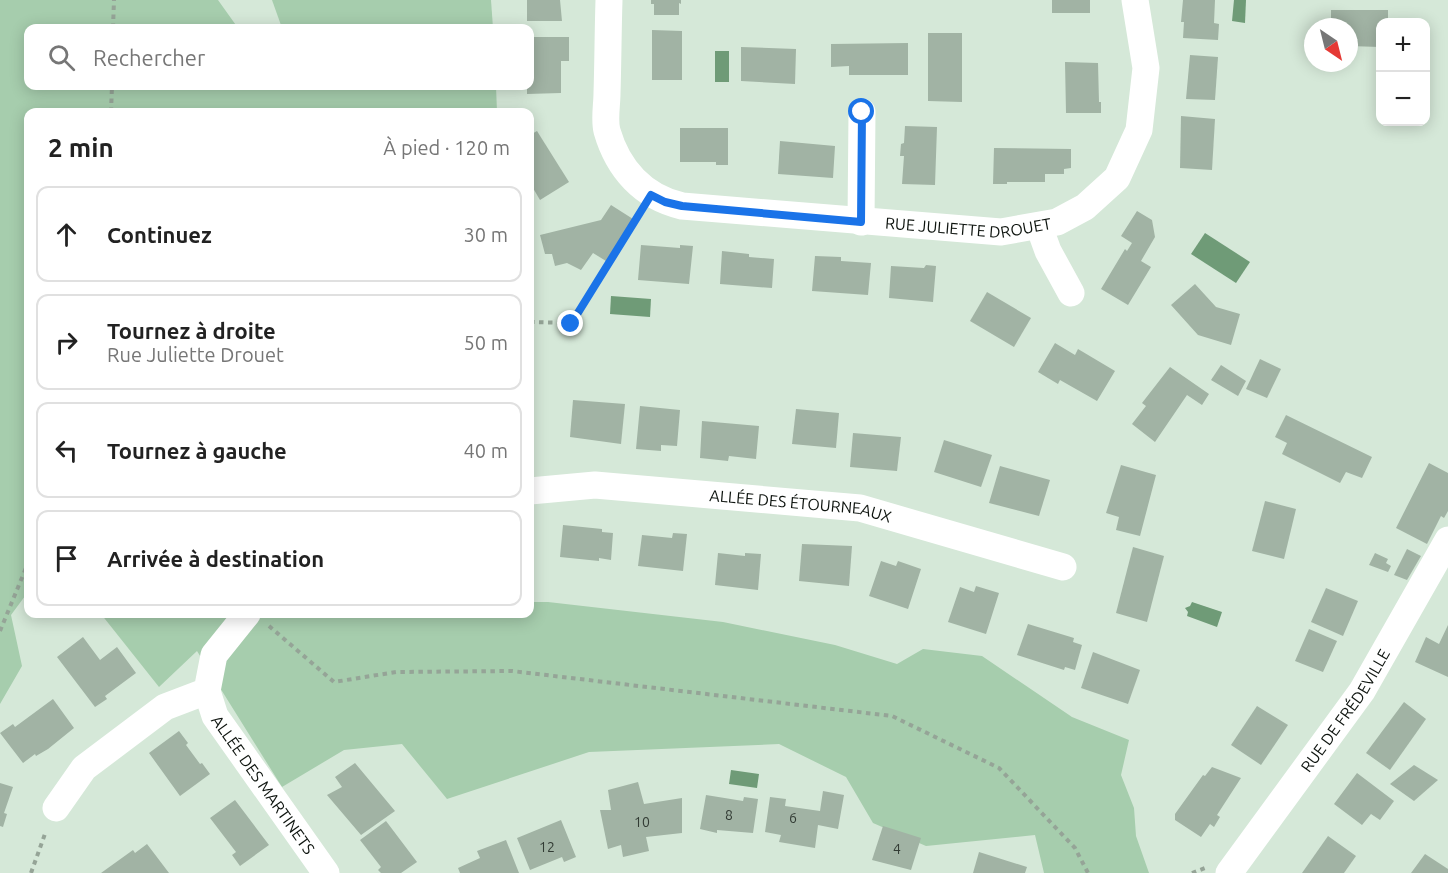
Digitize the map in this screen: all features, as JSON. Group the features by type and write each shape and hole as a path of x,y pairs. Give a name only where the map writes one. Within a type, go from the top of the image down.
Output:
{"street":[{"name":"RUE JULIETTE DROUET","path":"609,0 607,129 621,163 635,182 651,195 665,202 682,206 1001,232 1057,222 1085,207 1117,178 1139,130 1146,68 1134,0"},
{"path":"861,222 862,112"},
{"path":"1039,226 1048,251 1071,293"},
{"name":"ALLÉE DES ÉTOURNEAUX","path":"534,491 595,485 860,508 1063,567"},
{"name":"RUE DE FRÉDEVILLE","path":"1229,873 1362,691 1448,540"},
{"path":"56,808 84,768 165,707 207,691 214,655 228,635 257,619"},
{"name":"ALLÉE DES MARTINETS","path":"207,691 215,716 326,873"}],"path":[{"path":"113,24 114,0"},
{"path":"111,108 112,90"},
{"path":"534,322 571,324 651,195"},
{"path":"0,631 24,573"},
{"path":"257,619 334,682 396,672 512,671 892,716 999,768 1075,848 1088,873"},
{"path":"31,873 56,808"}],"shaded area":[{"path":"0,0 218,0 235,24 24,24 24,90 496,90 497,108 24,108 24,597 11,615 22,666 0,704"},
{"path":"272,0 491,0 493,24 281,24"},
{"path":"1234,0 1246,0 1245,23 1232,21"},
{"path":"715,51 729,51 729,82 715,82"},
{"path":"1205,233 1250,262 1236,283 1191,254"},
{"path":"611,296 651,299 650,317 610,314"},
{"path":"534,602 548,602 723,622 835,645 897,664 923,649 982,656 1072,717 1129,740 1121,775 1134,808 1136,836 1149,873 1044,873 1035,835 926,846 873,823 846,777 779,744 589,752 447,799 402,744 344,750 282,787 197,651 159,687 104,618 534,618"},
{"path":"1192,602 1222,612 1217,627 1187,616 1188,612 1185,608"},
{"path":"731,770 759,774 757,788 729,784"}],"building":[{"path":"527,0 560,0 562,21 527,21"},
{"path":"651,0 681,0 679,15 654,15 654,4 651,4"},
{"path":"1052,0 1090,0 1090,13 1052,13"},
{"path":"1183,0 1215,0 1214,23 1219,24 1218,40 1183,38 1184,22 1181,22"},
{"path":"1331,10 1388,10 1388,18 1376,18 1376,47 1358,46 1358,18 1331,18"},
{"path":"652,30 682,31 682,80 652,80"},
{"path":"928,33 962,33 962,102 928,101"},
{"path":"534,37 569,37 569,61 561,61 561,93 527,94 527,90 534,90"},
{"path":"908,43 908,75 849,75 849,66 831,67 831,44"},
{"path":"741,47 796,49 795,84 741,81"},
{"path":"1190,55 1218,57 1215,100 1186,99"},
{"path":"1065,62 1098,63 1101,113 1066,113"},
{"path":"1181,116 1215,119 1212,170 1180,168"},
{"path":"905,126 937,127 935,185 902,184 904,156 900,156 901,144 904,143"},
{"path":"680,128 728,128 728,165 716,165 716,162 680,162"},
{"path":"537,131 569,182 540,200 534,190 534,133"},
{"path":"780,141 835,146 833,178 778,174"},
{"path":"994,148 1071,149 1071,168 1064,169 1064,174 1045,174 1045,182 993,184"},
{"path":"611,205 633,219 606,261 593,253 581,270 567,263 555,266 552,254 545,254 540,235 601,220"},
{"path":"1137,211 1152,220 1155,237 1141,261 1151,267 1128,305 1101,289 1125,249 1127,251 1132,243 1121,236"},
{"path":"641,245 680,248 680,245 693,246 689,284 638,280"},
{"path":"722,251 749,254 749,257 774,259 772,288 720,284"},
{"path":"815,256 841,257 841,261 871,263 868,295 812,291"},
{"path":"926,265 936,266 933,302 889,298 891,266 924,268"},
{"path":"1195,284 1216,307 1240,314 1231,345 1198,335 1171,305"},
{"path":"987,292 1031,318 1014,347 970,321"},
{"path":"1055,343 1075,355 1078,349 1115,371 1097,401 1060,380 1058,384 1038,372"},
{"path":"1260,359 1281,369 1267,398 1246,389"},
{"path":"1221,365 1246,381 1238,396 1211,380"},
{"path":"1170,367 1209,394 1202,405 1187,395 1155,442 1132,424 1146,406 1142,403"},
{"path":"573,400 625,404 621,444 570,437"},
{"path":"640,406 680,410 677,446 661,445 661,451 636,449"},
{"path":"796,409 839,413 836,448 792,444"},
{"path":"1286,415 1372,457 1362,478 1346,472 1340,483 1282,454 1287,443 1275,437"},
{"path":"702,421 759,426 756,459 729,456 728,461 700,458"},
{"path":"853,433 901,437 897,471 850,467"},
{"path":"944,440 992,455 981,487 934,472"},
{"path":"1429,463 1448,473 1448,511 1444,518 1441,516 1427,544 1396,528"},
{"path":"1121,465 1156,475 1140,536 1116,530 1119,517 1106,513"},
{"path":"1000,466 1050,480 1039,516 989,503"},
{"path":"1265,501 1296,509 1284,559 1252,551"},
{"path":"563,525 602,529 602,532 613,533 611,560 560,557"},
{"path":"673,533 687,534 683,571 638,566 642,535 672,538"},
{"path":"802,544 852,546 849,586 799,581"},
{"path":"1133,547 1164,556 1147,622 1116,613"},
{"path":"1407,549 1421,556 1407,580 1394,575"},
{"path":"718,553 745,556 745,553 761,554 758,590 715,585"},
{"path":"1375,553 1388,559 1386,563 1391,566 1388,572 1369,565"},
{"path":"881,561 896,566 898,561 921,569 908,609 869,596"},
{"path":"976,586 999,593 986,634 948,622 960,587 974,592"},
{"path":"1326,588 1358,601 1343,636 1311,622"},
{"path":"1028,624 1074,638 1073,642 1082,645 1075,670 1065,667 1064,670 1017,655"},
{"path":"1448,625 1448,677 1415,662 1426,637 1439,644"},
{"path":"1309,629 1337,641 1323,672 1295,661"},
{"path":"83,637 100,660 117,647 136,673 105,696 107,699 95,707 57,657"},
{"path":"1093,652 1140,670 1128,704 1081,688"},
{"path":"53,699 74,728 48,749 36,756 35,754 23,763 0,733 13,724 15,727"},
{"path":"1404,702 1426,719 1390,770 1366,753"},
{"path":"1257,706 1288,725 1261,765 1231,745"},
{"path":"179,731 188,743 186,745 210,774 180,796 149,753"},
{"path":"355,763 395,811 361,835 327,795 342,787 335,777"},
{"path":"1414,765 1438,780 1414,801 1390,784"},
{"path":"1212,767 1241,778 1217,815 1220,817 1214,827 1210,824 1201,837 1175,820 1175,814 1203,775 1205,776"},
{"path":"1357,773 1394,801 1380,820 1371,814 1362,825 1334,804"},
{"path":"638,782 644,804 682,798 682,833 646,837 649,851 623,857 621,845 608,849 600,810 611,810 608,790"},
{"path":"0,783 13,787 4,813 7,814 3,827 0,826"},
{"path":"823,791 844,795 838,829 818,825 815,848 779,842 781,835 765,832 770,797 786,799 785,806 820,811"},
{"path":"706,795 743,801 744,797 758,799 753,833 717,830 717,833 700,829"},
{"path":"235,800 269,845 240,866 232,855 236,852 210,818"},
{"path":"561,820 576,857 564,862 562,857 530,870 517,838"},
{"path":"386,821 417,862 401,873 381,873 378,870 381,867 360,840"},
{"path":"883,826 921,838 911,870 872,860"},
{"path":"1328,836 1356,856 1344,873 1302,873"},
{"path":"506,840 519,873 460,873 458,868 480,858 477,851"},
{"path":"147,844 169,873 101,873 133,850 135,853"},
{"path":"979,852 1027,867 1025,873 973,873"},
{"path":"1425,854 1448,869 1448,873 1411,873"}],"route":[{"path":"571,324 651,195 665,202 682,206 861,222 862,112"}]}
